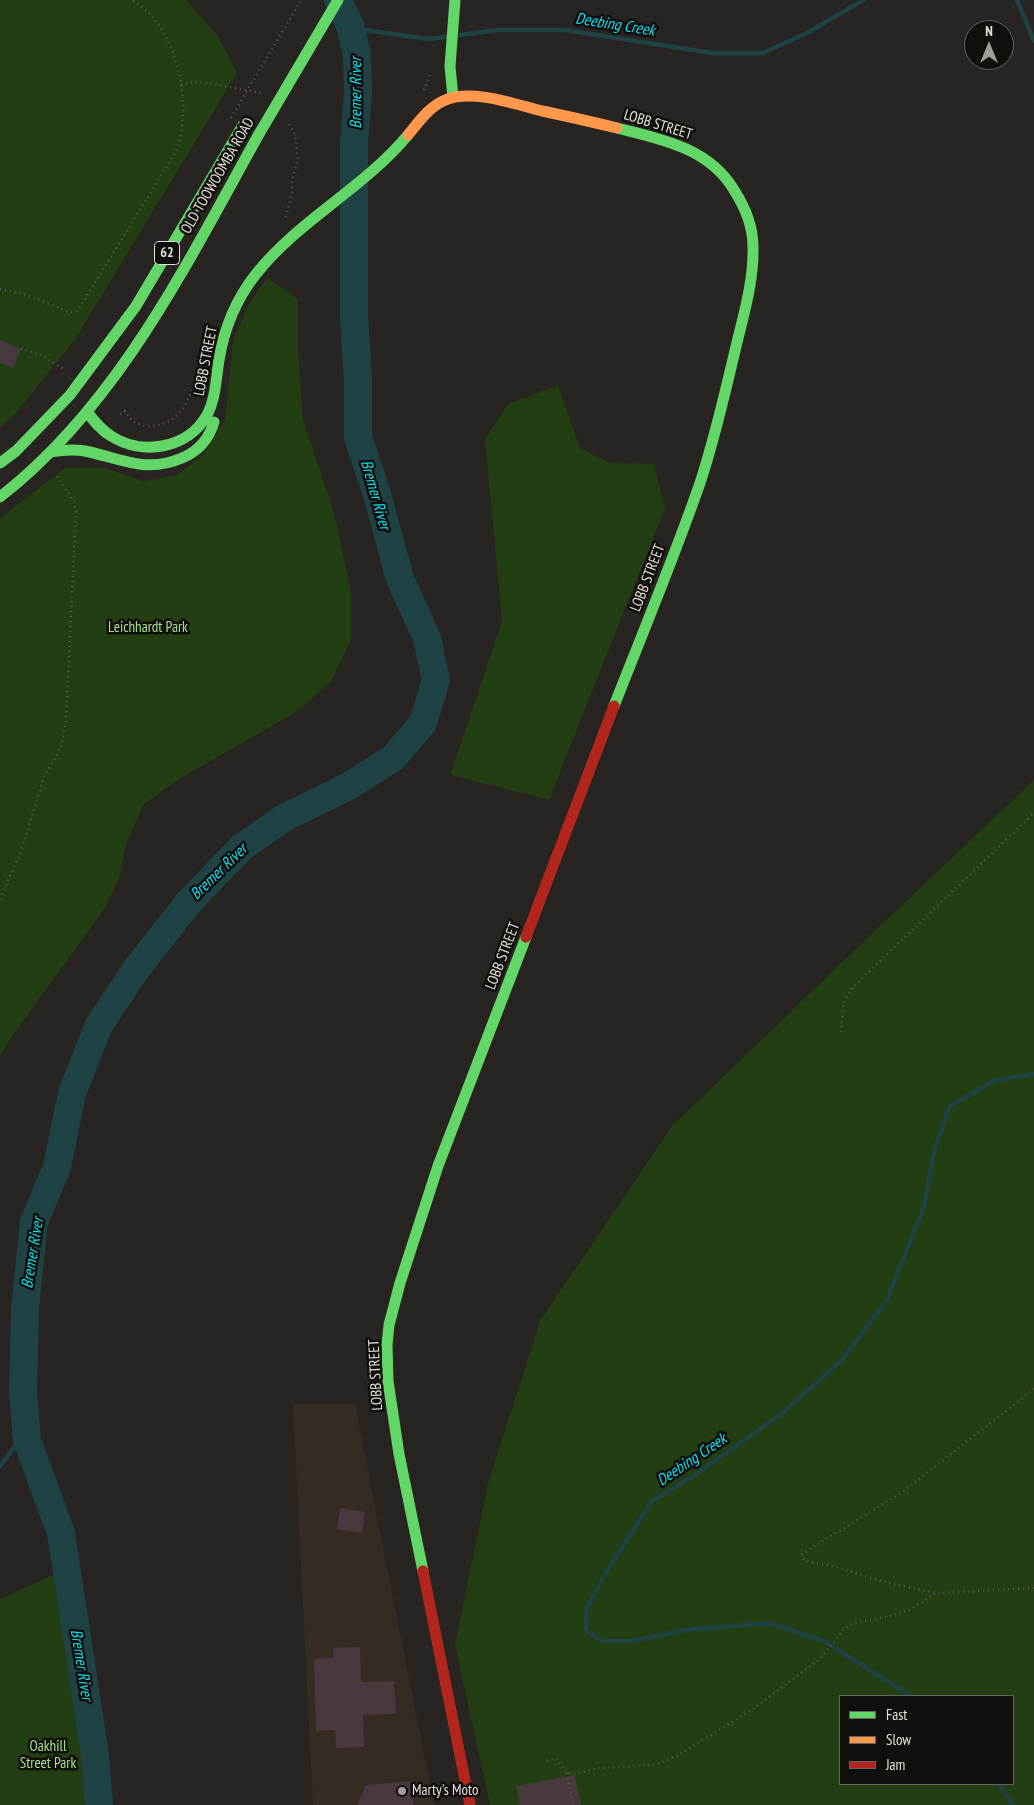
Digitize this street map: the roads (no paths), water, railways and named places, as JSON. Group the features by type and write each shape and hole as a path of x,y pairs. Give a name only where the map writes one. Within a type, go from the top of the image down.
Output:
{"main road":[{"name":"OLD TOOWOOMBA ROAD","path":"0,497 50,452 87,412 153,319 338,0"},
{"path":"453,97 450,66 455,4"},
{"name":"LOBB STREET","path":"70,395 106,432 119,441 139,448 163,447 183,440 199,426 211,408 216,388 221,345 233,310 244,290 262,266 397,147 429,110 442,101 453,97 482,97 664,140 692,150 720,171 740,196 751,225 754,256 748,293 727,388 700,482 438,1166 400,1283 389,1325 387,1344 388,1381 397,1445 470,1805"},
{"name":"OLD TOOWOOMBA ROAD","path":"0,463 16,451 70,395 136,306 246,121"},
{"path":"50,452 62,449 75,450 123,462 145,465 162,465 178,461 197,450 208,438 214,421 216,388"}],"waterway":[{"name":"Bremer River","path":"99,1805 95,1755 61,1533 27,1440 23,1393 25,1308 34,1222 57,1167 72,1093 99,1025 137,968 189,902 242,847 284,818 349,786 393,758 423,723 436,680 427,638 400,579 377,494 358,437 358,380 354,316 354,143 358,92 357,56 351,28 338,0"},
{"name":"Deebing Creek","path":"460,35 498,30 565,30 712,53 763,53 809,32 863,0"},
{"name":"Deebing Creek","path":"1017,0 1034,41"},
{"name":"Deebing Creek","path":"351,28 428,39 445,37"},
{"name":"Deebing Creek","path":"909,1695 824,1641 770,1623 686,1630 632,1641 602,1641 586,1630 586,1610 605,1574 652,1501 692,1477 780,1415 841,1361 887,1300 924,1207 935,1147 950,1106 994,1081 1034,1074"},
{"path":"0,1466 26,1432"},
{"name":"Deebing Creek","path":"1000,1785 1013,1805"}],"place":[{"name":"Marty's Moto","path":"402,1791"}],"park label":[{"name":"Leichhardt Park","path":"148,628"},
{"name":"Oakhill Street Park","path":"48,1756"}]}
